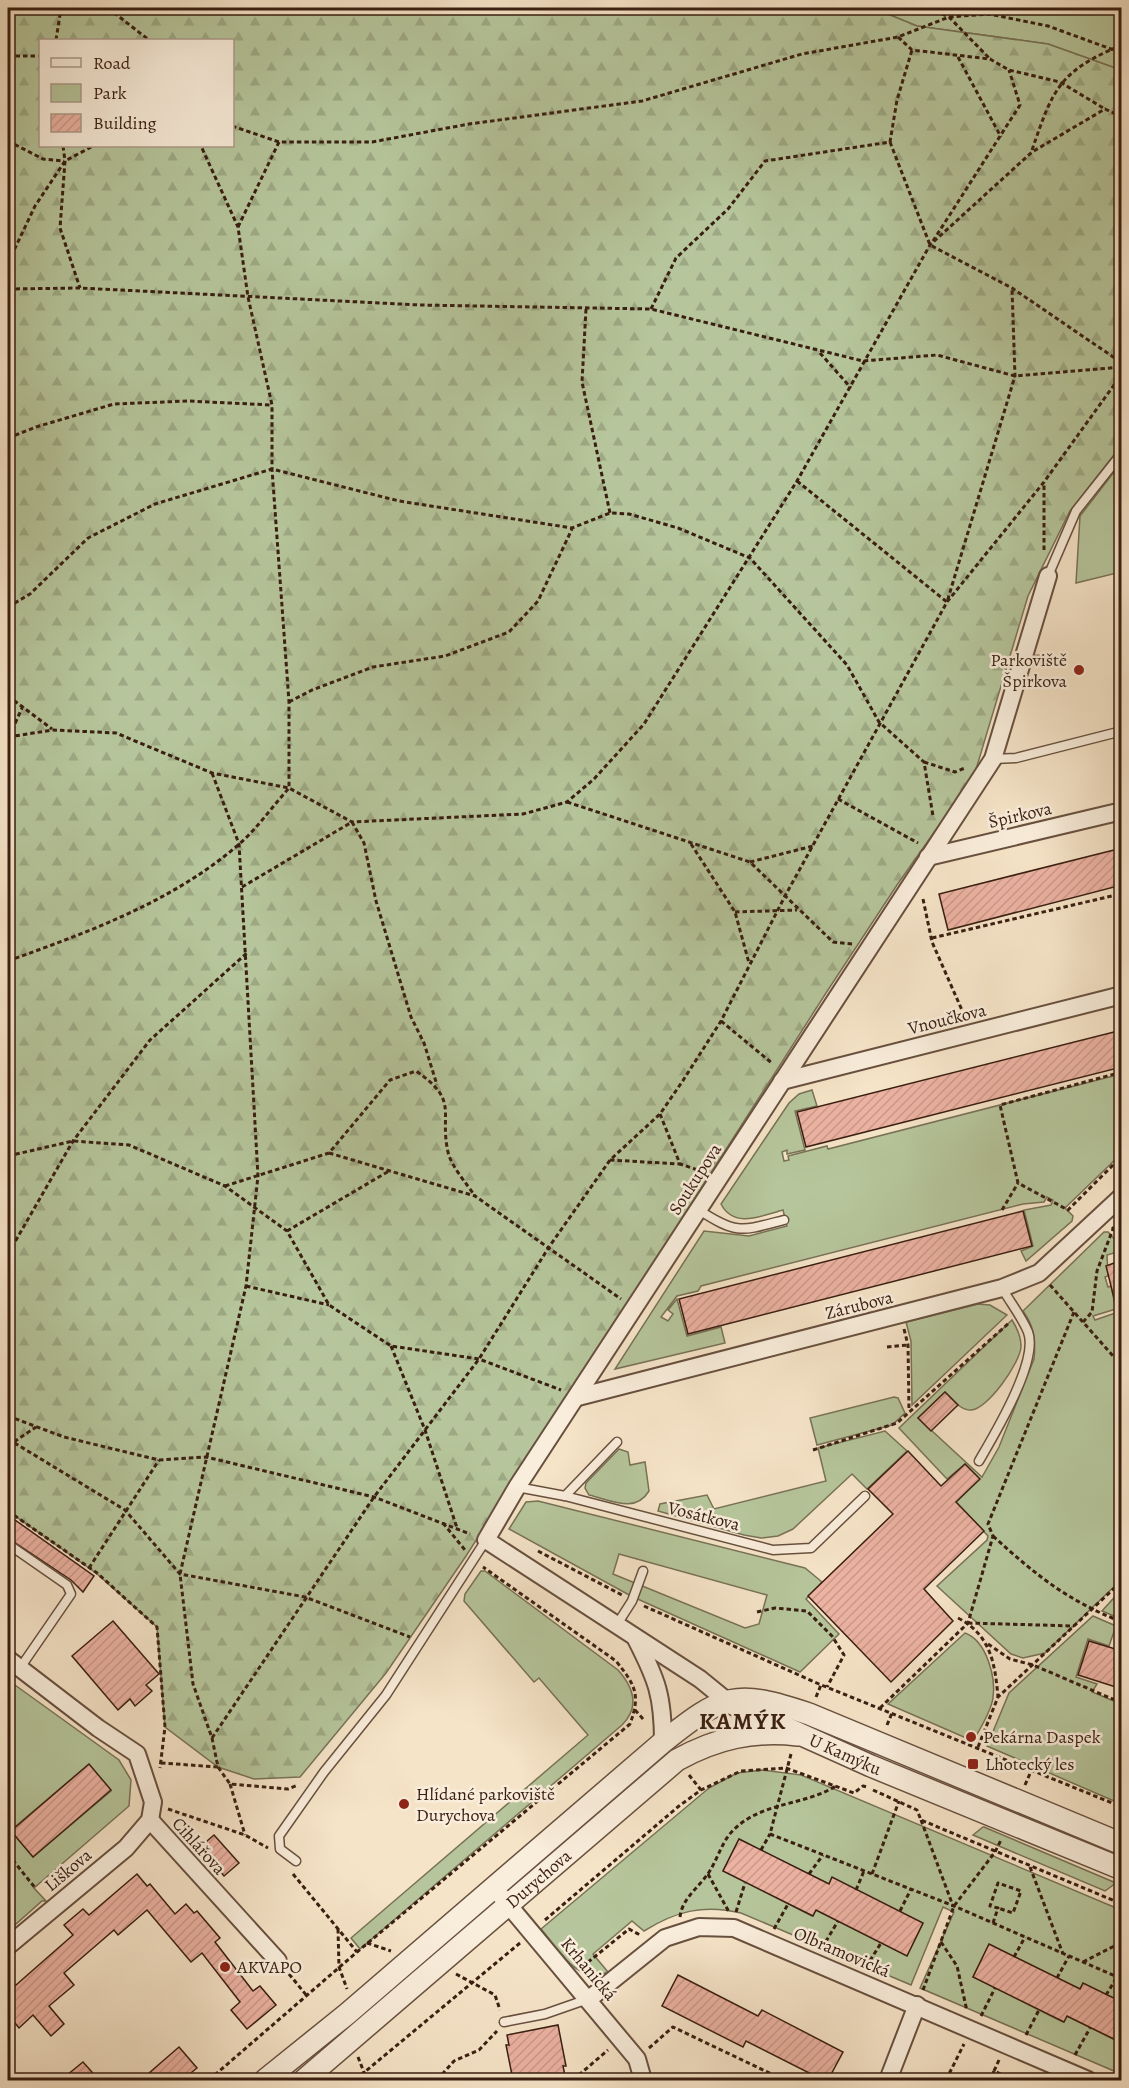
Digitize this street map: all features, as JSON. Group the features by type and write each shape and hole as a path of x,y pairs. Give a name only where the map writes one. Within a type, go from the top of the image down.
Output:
{"street":[{"name":"Soukupova","path":"486,1540 517,1487 578,1397 993,759 1031,661 1048,576"},
{"name":"Špirkova","path":"932,850 1122,811"},
{"name":"Vnoučkova","path":"784,1078 1122,995"},
{"name":"Zárubova","path":"578,1397 1002,1288 1039,1273 1122,1196"},
{"path":"486,1540 700,1679 727,1701 682,1765"},
{"path":"635,1638 661,1695 663,1742"},
{"name":"Cihlářova","path":"14,1663 98,1728 137,1754 153,1802 150,1820 278,1961"},
{"name":"U Kamýku","path":"727,1701 798,1735 1122,1869"},
{"name":"U Kamýku","path":"727,1701 770,1701 809,1714 1122,1844"},
{"name":"Durychova","path":"304,2080 663,1742 700,1713 727,1701"},
{"name":"Durychova","path":"265,2080 501,1896 682,1765 699,1748 738,1735 768,1732 798,1735"},
{"name":"Liškova","path":"8,1946 126,1848 150,1820"},
{"name":"Krhanická","path":"501,1896 637,2059 643,2080"},
{"name":"Olbramovická","path":"589,1999 665,1938 699,1927 734,1928 1088,2080"},
{"path":"888,2080 917,2005"}],"lane":[{"path":"1048,576 1076,511 1122,453"},
{"path":"993,759 1016,758 1122,731"},
{"path":"699,1210 723,1226 745,1230 784,1220"},
{"path":"979,1461 999,1426 1028,1358 1029,1334 1002,1288"},
{"path":"565,1496 617,1442"},
{"name":"Vosátkova","path":"517,1487 565,1496 773,1550 811,1548 865,1496"},
{"path":"296,1861 280,1849 279,1836 324,1772 386,1695 486,1540"},
{"path":"8,1544 67,1585 71,1594 14,1663"},
{"path":"616,1626 632,1601 643,1571"},
{"path":"504,2022 545,2014 589,1999"}],"path":[{"path":"56,39 61,8"},
{"path":"108,8 148,39"},
{"path":"928,8 949,17 990,59 1009,70 1060,82 1122,117"},
{"path":"234,127 279,142 372,142 469,124 642,101 802,54 898,37 949,17 989,14 1048,26 1122,53"},
{"path":"898,37 912,50 990,59"},
{"path":"1032,152 1046,108 1060,82 1083,64 1122,45"},
{"path":"912,50 897,100 890,142 930,245 1012,288 1122,365"},
{"path":"8,56 39,56"},
{"path":"958,57 1002,137"},
{"path":"242,887 352,822 523,814 567,802 594,779 644,724 750,558 797,481 851,387 862,361 930,245 1002,137 1020,105 1009,70"},
{"path":"930,245 1032,152 1105,109"},
{"path":"8,141 43,159 65,161"},
{"path":"238,227 279,142"},
{"path":"651,309 676,258 728,209 765,161 890,142"},
{"path":"63,147 65,161 60,228 80,288"},
{"path":"8,263 35,206 65,161 91,147"},
{"path":"8,961 146,906 196,878 239,844 289,788 289,702 272,468 272,405 248,297 238,227 201,147"},
{"path":"8,289 80,288 248,297 586,309 651,309 862,361 937,355 1016,376 1122,365"},
{"path":"947,602 1016,376 1012,288"},
{"path":"586,309 582,382 609,513"},
{"path":"819,352 851,387"},
{"path":"212,1738 305,1596 375,1497 478,1359 549,1247 610,1161 660,1114 721,1021 749,964 780,910 785,896 947,602 1044,482 1122,374"},
{"path":"8,438 36,427 114,404 188,401 272,405"},
{"path":"8,607 30,594 88,538 155,504 272,468 399,501 572,528 609,513 629,514 678,528 750,558 847,665 879,722 924,762 955,772 993,759"},
{"path":"797,481 947,602"},
{"path":"1044,482 1042,521 1048,576"},
{"path":"289,702 312,690 373,667 445,656 509,632 538,601 572,528"},
{"path":"8,696 53,730"},
{"path":"8,737 22,708"},
{"path":"8,737 53,730 116,733 212,773 289,788 352,822 364,843 376,901 411,1017 424,1043 447,1111 448,1154 475,1196"},
{"path":"924,762 932,850"},
{"path":"212,773 239,844 258,1176 246,1286 180,1574 193,1684 212,1738 218,1767 230,1784 245,1835"},
{"path":"838,799 932,850"},
{"path":"567,802 750,862 833,942 871,946"},
{"path":"690,842 735,912 749,964"},
{"path":"750,862 814,845"},
{"path":"910,886 922,893 932,938 972,1032"},
{"path":"932,938 1116,895 1122,898"},
{"path":"735,912 797,909"},
{"path":"8,1254 73,1141 150,1040 247,953"},
{"path":"721,1021 784,1078"},
{"path":"225,1186 329,1153 390,1080 416,1071 437,1085"},
{"path":"1002,1210 1018,1183 1000,1105 1122,1072"},
{"path":"660,1114 680,1164"},
{"path":"8,1156 73,1141 129,1145 225,1186 287,1231 329,1305"},
{"path":"329,1153 475,1196 635,1309"},
{"path":"1018,1183 1068,1210 1122,1156"},
{"path":"610,1161 680,1164 720,1178"},
{"path":"287,1231 390,1171"},
{"path":"1083,1322 1092,1312 1097,1271 1113,1228"},
{"path":"1039,1273 1122,1366"},
{"path":"246,1286 329,1305 391,1347 478,1359 578,1397"},
{"path":"1074,1312 988,1524 993,1536 1038,1577 1091,1610 1122,1622"},
{"path":"813,1450 897,1423 1018,1315"},
{"path":"887,1347 907,1343 909,1411"},
{"path":"391,1347 425,1430 457,1529"},
{"path":"8,1416 64,1437 159,1460 206,1457 375,1497 486,1540"},
{"path":"8,1446 36,1426"},
{"path":"8,1439 125,1510 180,1574 305,1596 420,1641"},
{"path":"89,1568 159,1460"},
{"path":"8,1511 89,1568 157,1627 165,1727 153,1802 245,1835 276,1853"},
{"path":"209,2080 357,1952 630,1724 637,1697 631,1680 616,1661 473,1560 443,1523"},
{"path":"880,1708 968,1623 993,1536"},
{"path":"533,1548 632,1601 827,1687 1122,1807"},
{"path":"978,1747 998,1697 1122,1581"},
{"path":"757,1612 775,1608 807,1611 832,1636 844,1655 827,1687"},
{"path":"958,1618 968,1623 988,1644 1010,1659 1033,1665 1122,1703"},
{"path":"968,1623 1074,1626"},
{"path":"988,1644 996,1674 998,1697"},
{"path":"635,1710 650,1726"},
{"path":"161,1763 218,1767"},
{"path":"682,1765 701,1790 741,1772 786,1767 854,1793 863,1786 917,1810 954,1906"},
{"path":"761,1850 770,1834 786,1767"},
{"path":"1019,1801 1032,1769"},
{"path":"230,1784 288,1789 324,1772"},
{"path":"680,1917 681,1906 708,1874 729,1835 752,1815 776,1806 820,1796 836,1786"},
{"path":"872,1874 899,1801"},
{"path":"921,1820 1122,1905"},
{"path":"917,2005 954,1906 995,1852 1009,1822"},
{"path":"770,1834 954,1906 1119,1978 1106,1995"},
{"path":"8,1854 36,1889"},
{"path":"809,1874 823,1854"},
{"path":"1030,1867 1063,1954"},
{"path":"290,1870 357,1952"},
{"path":"856,1890 864,1871"},
{"path":"708,1874 733,1919 745,1882"},
{"path":"998,1883 1021,1891 1013,1913 998,1908 990,1906 998,1883"},
{"path":"900,1911 910,1889"},
{"path":"771,1935 788,1904"},
{"path":"993,1923 998,1908"},
{"path":"818,1955 838,1921"},
{"path":"1014,1957 1025,1937"},
{"path":"941,1941 957,1966 967,2000 968,2016"},
{"path":"1083,1962 1122,1942"},
{"path":"862,1974 881,1943"},
{"path":"1057,1978 1069,1956"},
{"path":"278,1961 307,1995"},
{"path":"978,2021 995,1988"},
{"path":"1023,2041 1039,2010"},
{"path":"437,2080 454,2061 479,2050 504,2022"},
{"path":"637,2059 673,2027 784,2080"},
{"path":"1072,2061 1090,2028"},
{"path":"573,2080 621,2039"},
{"path":"954,2039 974,2047"},
{"path":"946,2080 964,2043"},
{"path":"990,2080 1001,2058 992,2054"},
{"path":"994,2071 1014,2080"},
{"path":"364,2073 368,2080"},
{"path":"1119,2080 1122,2076"}],"green space":[{"path":"8,8 873,8 917,26 1048,44 1121,70 1121,446 1070,511 1028,596 974,776 897,885 826,993 466,1556 386,1673 300,1777 254,1779 218,1767 165,1727 157,1627 96,1573 8,1511"},
{"path":"873,8 1121,8 1121,70 1048,44 917,26"},
{"path":"1121,463 1121,572 1076,583 1080,516"},
{"path":"1121,1074 1121,1154 1065,1208 1073,1216 1072,1221 1026,1261 1021,1251 1033,1246 1024,1210 1051,1205 1053,1200 1047,1197 1044,1202 1023,1204 701,1286 698,1291 677,1296 661,1317 668,1321 673,1314 668,1310 677,1299 687,1336 721,1327 725,1343 615,1369 704,1231 749,1236 787,1226 783,1210 749,1219 733,1216 726,1212 721,1204 789,1103 799,1094 812,1090 817,1106 795,1111 805,1150 787,1154 787,1150 782,1152 784,1161 789,1160 788,1156 827,1146 828,1149"},
{"path":"1104,1232 1108,1232 1121,1246 1121,1251 1107,1255 1108,1276 1105,1277 1108,1287 1111,1286 1116,1309 1093,1316 1095,1320 1121,1311 1121,1580 1045,1653 1023,1658 1011,1654 937,1586 987,1540 988,1536 956,1502 979,1479 965,1464 947,1479 899,1428 1012,1320 1020,1339 1020,1353 994,1394 978,1408 967,1410 945,1392 918,1418 982,1477 999,1447 1034,1359 1033,1334 1030,1322 1023,1311"},
{"path":"978,1304 990,1305 1007,1315 912,1405 911,1341 906,1322"},
{"path":"894,1397 898,1398 905,1413 892,1425 817,1445 810,1418"},
{"path":"885,1431 907,1451 867,1489 852,1474 793,1529 778,1536 761,1538 744,1535 658,1511 660,1504 707,1495 714,1509 826,1481 818,1448"},
{"path":"619,1449 628,1452 630,1465 645,1462 649,1491 643,1498 630,1504 589,1495 585,1488 586,1483"},
{"path":"538,1501 805,1568 822,1582 806,1599 839,1634 800,1672 631,1596 509,1529 526,1502","holes":["619,1554 767,1595 759,1624 745,1628 613,1574"]},
{"path":"481,1571 485,1571 618,1670 628,1684 633,1697 631,1711 622,1725 360,1949 351,1938 588,1735 539,1678 534,1682 464,1601 465,1594"},
{"path":"1121,1590 1121,1619 1102,1611"},
{"path":"1093,1616 1116,1626 1109,1646 1088,1639 1076,1677 1097,1684 1092,1692 1121,1704 1121,1804 987,1746 1009,1693"},
{"path":"965,1633 973,1637 984,1652 991,1671 994,1690 990,1709 973,1741 888,1704"},
{"path":"8,1680 119,1760 131,1780 129,1806 34,1888 46,1901 42,1901 8,1931","holes":["88,1765 111,1791 33,1857 11,1830"]},
{"path":"762,1770 801,1775 1121,1910 1121,2002 1083,1984 1080,1989 989,1945 973,1977 1063,2022 1067,2016 1121,2043 1121,2074 920,1988 954,1912 943,1907 911,1985 741,1913 715,1909 679,1914 644,1931 632,1921 593,1954 608,1972 597,1975 578,1970 562,1955 541,1929 709,1788 737,1773","holes":["739,1839 829,1884 832,1878 923,1923 907,1955 816,1910 812,1916 723,1871"]},
{"path":"983,1827 1116,1883 1105,1891 973,1835"}],"building":[{"path":"1122,848 1122,885 948,930 939,894"},
{"path":"1122,1030 1122,1067 806,1147 797,1112"},
{"path":"1023,1211 1032,1246 688,1334 679,1299"},
{"path":"1122,1260 1122,1306 1116,1306 1106,1266"},
{"path":"945,1392 958,1405 931,1431 918,1418"},
{"path":"908,1451 941,1486 965,1464 980,1479 956,1502 984,1531 924,1589 953,1621 891,1682 808,1596 893,1514 868,1489"},
{"path":"8,1515 94,1576 83,1592 71,1580 8,1538"},
{"path":"113,1621 159,1674 146,1685 152,1691 135,1706 130,1699 118,1710 72,1656"},
{"path":"1089,1641 1122,1651 1122,1689 1078,1675"},
{"path":"89,1764 111,1790 33,1857 11,1831"},
{"path":"214,1835 239,1863 224,1876 200,1847"},
{"path":"739,1839 829,1884 832,1877 923,1923 907,1956 816,1910 813,1916 723,1871"},
{"path":"137,1874 147,1886 150,1884 175,1914 186,1904 194,1913 197,1911 220,1938 215,1942 253,1991 260,1986 276,2005 247,2029 231,2010 240,2002 202,1953 191,1962 147,1910 118,1935 114,1930 64,1973 74,1985 49,2006 64,2024 51,2036 33,2015 19,2028 15,2023 8,2029 8,1992 73,1935 64,1925 83,1909 89,1915"},
{"path":"989,1944 1080,1989 1083,1983 1122,2002 1122,2043 1067,2016 1064,2022 973,1977"},
{"path":"678,1975 758,2016 762,2010 843,2052 828,2080 823,2080 746,2041 743,2047 662,2006"},
{"path":"558,2025 566,2066 563,2066 565,2076 541,2080 513,2080 506,2045 509,2045 507,2035"},
{"path":"179,2047 197,2068 182,2080 141,2080"},
{"path":"83,2062 99,2080 61,2080"}],"place":[{"name":"Parkoviště Špirkova","path":"1079,670"},
{"name":"Pekárna Daspek","path":"971,1737"},
{"name":"Lhotecký les","path":"973,1764"},
{"name":"Hlídané parkoviště Durychova","path":"404,1804"},
{"name":"AKVAPO","path":"225,1967"}],"district":[{"name":"KAMÝK","path":"743,1721"}]}
